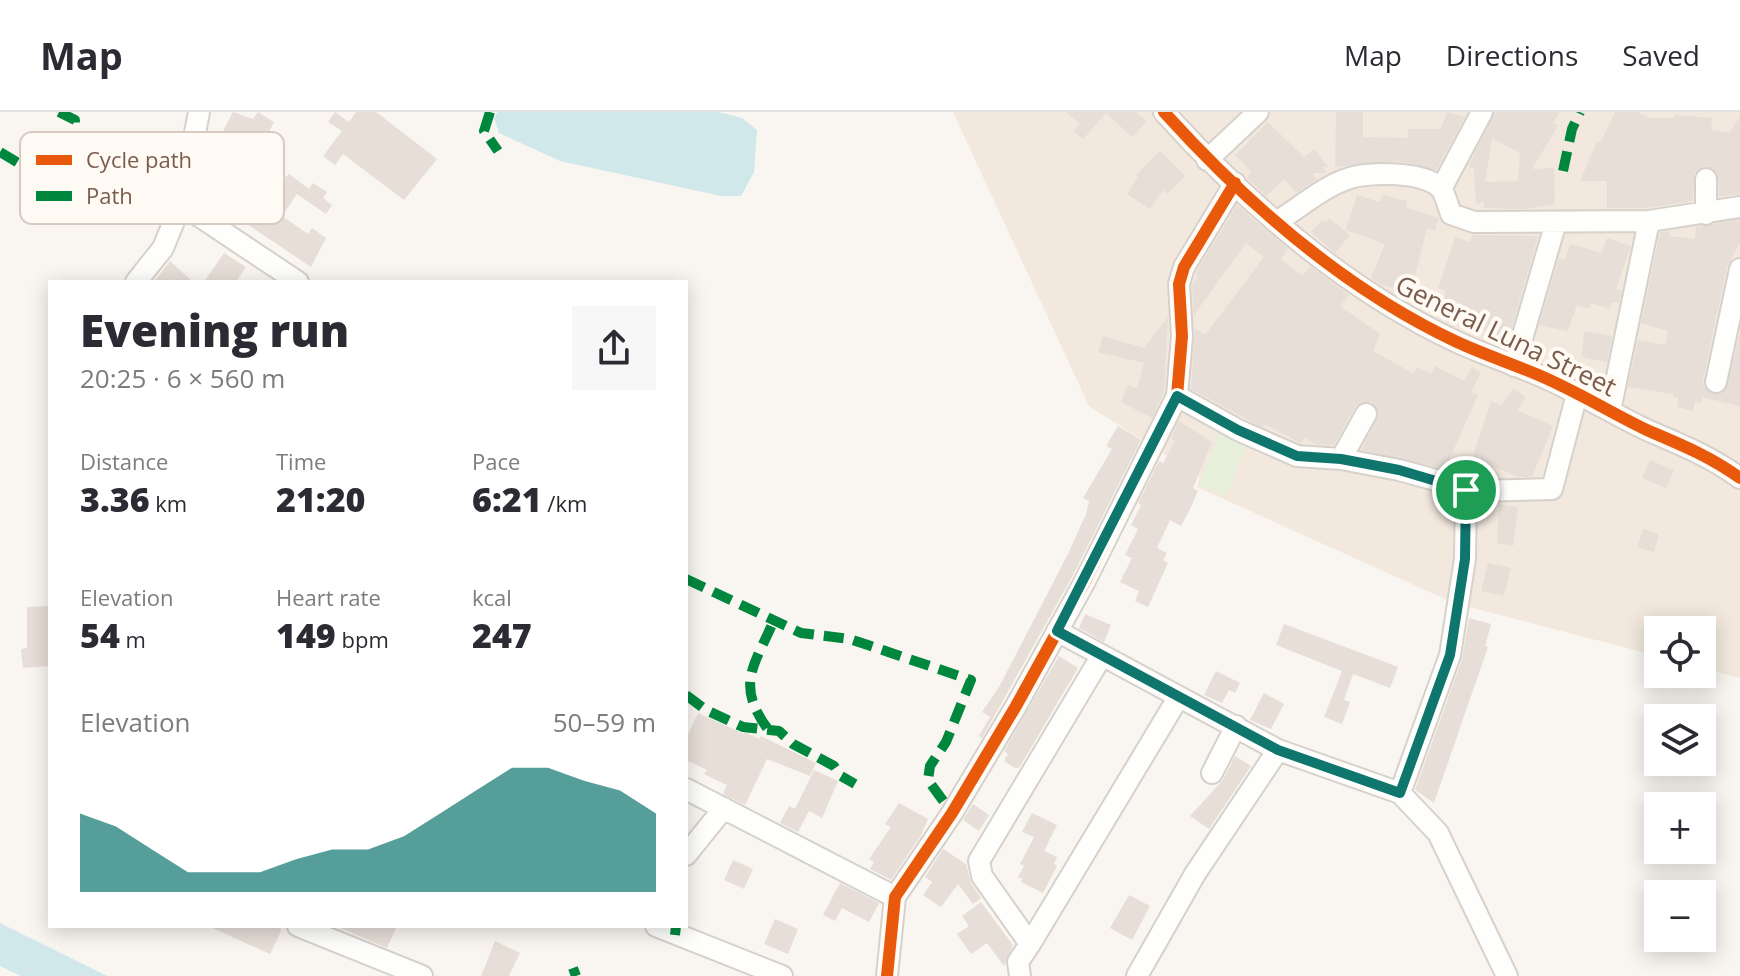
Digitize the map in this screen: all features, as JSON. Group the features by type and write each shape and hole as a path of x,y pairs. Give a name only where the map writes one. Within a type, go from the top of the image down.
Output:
{"street":[{"path":"195,132 199,112"},
{"name":"General Luna Street","path":"1164,112 1207,160 1363,290 1459,343 1691,446 1740,478"},
{"path":"1207,160 1258,112"},
{"path":"1441,189 1482,112"},
{"path":"1278,221 1347,178 1415,176 1441,189 1451,214 1460,219 1649,221 1740,207"},
{"path":"1706,179 1706,214"},
{"path":"887,976 895,897 952,813 1057,631 1177,396 1182,336 1179,284 1184,267 1235,183"},
{"path":"1610,411 1649,221"},
{"path":"1514,366 1556,222"},
{"path":"138,280 163,248 173,224"},
{"path":"211,224 295,280"},
{"path":"1716,382 1740,269"},
{"path":"1177,396 1238,430 1297,456 1341,459 1399,470 1466,490 1552,489 1577,394"},
{"path":"1341,459 1366,414"},
{"path":"1400,793 1450,655 1465,559 1466,490"},
{"path":"1057,631 1278,750 1400,793 1438,833 1507,976"},
{"path":"1030,944 982,876 979,861 1101,657"},
{"path":"1020,976 1018,962 1178,698"},
{"path":"1212,773 1236,726"},
{"path":"1137,976 1195,874 1278,750"},
{"path":"688,790 895,897"},
{"path":"688,853 724,808"},
{"path":"303,928 422,976"},
{"path":"661,928 782,976"}],"shaded area":[{"path":"953,112 1740,112 1740,678 1716,672 1716,616 1644,616 1644,652 1454,603 1197,487 1200,477 1089,406"}],"green space":[{"path":"1221,429 1249,440 1226,496 1199,485"}],"water":[{"path":"498,112 718,112 742,118 757,130 754,172 741,196 721,196 560,161 499,133 494,118"},
{"path":"0,923 107,976 21,976 0,966"}],"building":[{"path":"233,112 253,119 258,112 274,122 269,132 223,132"},
{"path":"335,112 349,122 356,112 376,112 437,159 404,200 343,154 335,165 323,156 342,131 328,122"},
{"path":"1066,112 1136,112 1147,121 1132,137 1106,113 1083,139 1074,131 1080,124"},
{"path":"1336,112 1363,112 1363,137 1408,138 1408,129 1441,129 1447,112 1465,117 1436,170 1398,161 1335,167"},
{"path":"1495,112 1560,112 1553,123 1558,126 1532,169 1554,168 1555,204 1525,209 1484,208 1484,202 1476,204 1474,168 1468,167","holes":["1492,138 1520,153 1518,181 1485,182"]},
{"path":"1615,112 1638,112 1649,118 1674,118 1674,115 1712,118 1711,130 1729,133 1740,117 1740,194 1719,197 1718,173 1705,166 1694,173 1693,201 1648,208 1607,208 1607,181 1580,181 1597,141 1601,142"},
{"path":"1268,122 1304,157 1314,149 1328,167 1322,167 1327,173 1314,173 1314,177 1318,178 1296,193 1284,179 1266,196 1247,178 1251,171 1235,155"},
{"path":"1160,151 1185,176 1167,194 1163,190 1150,209 1127,194 1138,177 1136,175"},
{"path":"289,174 309,189 313,183 327,192 323,198 332,205 326,214 297,194 284,213 284,178"},
{"path":"1357,195 1380,202 1382,195 1407,201 1406,208 1439,218 1435,231 1427,228 1411,292 1381,285 1371,278 1385,244 1346,230"},
{"path":"1237,205 1288,249 1281,259 1303,276 1310,266 1349,295 1340,306 1380,334 1373,351 1414,374 1417,367 1431,374 1435,366 1464,381 1472,367 1481,373 1471,392 1478,395 1445,469 1361,450 1379,415 1372,402 1360,403 1355,407 1334,445 1315,444 1305,438 1300,443 1265,424 1263,427 1254,423 1191,389 1195,328 1205,335 1264,257 1246,243 1194,315 1192,286 1196,272"},
{"path":"284,217 308,234 312,228 326,238 311,267 247,224 284,224"},
{"path":"1329,218 1350,235 1335,253 1311,232 1322,220 1325,222"},
{"path":"1740,220 1740,243 1727,266 1703,380 1704,387 1713,394 1726,390 1740,332 1740,406 1702,397 1701,404 1695,402 1693,411 1677,407 1679,398 1673,397 1674,394 1628,387 1638,340 1665,345 1668,331 1641,323 1660,232 1670,231 1669,236 1695,239 1696,227"},
{"path":"1472,235 1538,236 1508,341 1488,335 1489,332 1462,324 1461,327 1439,318 1446,291 1438,288 1455,237 1470,242"},
{"path":"1607,238 1631,246 1616,289 1622,290 1619,303 1612,302 1610,309 1591,303 1589,309 1577,305 1568,331 1539,325 1559,258 1565,260 1570,244 1602,253"},
{"path":"224,253 246,267 237,280 205,280"},
{"path":"170,261 191,280 156,280"},
{"path":"1168,317 1164,392 1152,418 1121,402 1128,385 1137,388 1144,363 1098,352 1103,336 1144,348"},
{"path":"1584,331 1612,336 1607,362 1582,357"},
{"path":"1513,388 1526,397 1517,410 1553,426 1532,477 1518,477 1493,466 1490,478 1467,475 1491,401 1501,406"},
{"path":"1179,421 1212,442 1193,488 1198,491 1191,507 1181,526 1170,520 1157,548 1167,553 1163,560 1168,563 1148,607 1135,601 1139,591 1120,582 1132,558 1125,555 1138,529 1131,525 1141,505 1138,503 1159,461 1163,463 1175,441 1171,438"},
{"path":"1118,426 1141,440 1072,577 982,738 979,736 990,717 982,712 999,687 1068,554 1086,514 1089,501 1083,498 1112,449 1106,446"},
{"path":"1650,460 1674,470 1666,488 1642,478"},
{"path":"1499,504 1518,507 1513,546 1497,543"},
{"path":"1643,529 1659,534 1654,552 1637,547"},
{"path":"1488,563 1511,568 1504,596 1481,591"},
{"path":"48,606 48,666 23,668 21,649 27,648 27,607"},
{"path":"1085,614 1111,625 1104,642 1079,628"},
{"path":"1469,618 1491,624 1485,646 1488,647 1434,803 1415,790 1462,659"},
{"path":"1284,624 1398,667 1390,688 1353,674 1344,700 1350,702 1342,724 1324,717 1342,671 1276,645"},
{"path":"1059,656 1078,668 1019,768 1015,768 1004,761 1008,754 1004,751"},
{"path":"1216,671 1240,683 1235,693 1229,690 1222,703 1204,695"},
{"path":"1264,693 1284,704 1271,729 1250,720"},
{"path":"698,713 744,734 759,739 761,736 816,763 810,776 767,759 745,805 723,794 727,785 704,774 707,770 688,761 688,735"},
{"path":"1235,756 1251,766 1209,829 1190,816 1223,780"},
{"path":"814,770 838,781 822,818 809,811 798,832 780,823 789,806 795,809"},
{"path":"899,803 928,819 891,880 870,869 874,862 869,859 891,827 885,824"},
{"path":"973,804 989,815 979,831 963,820"},
{"path":"1032,813 1057,825 1044,851 1057,857 1054,864 1057,866 1043,893 1021,882 1023,879 1018,877 1024,866 1020,864 1034,837 1022,832"},
{"path":"943,849 966,864 971,883 981,898 973,904 958,884 941,907 923,895 932,882 925,877"},
{"path":"733,860 753,869 744,889 724,880"},
{"path":"840,883 879,903 869,922 842,908 835,921 823,915"},
{"path":"1129,895 1150,906 1132,940 1110,928"},
{"path":"981,902 1013,945 1004,966 987,943 971,954 957,934 969,926 962,916"},
{"path":"775,919 798,929 788,954 764,944"},
{"path":"212,928 280,928 270,954"},
{"path":"341,928 396,928 387,948"},
{"path":"495,941 520,953 509,976 481,976"}],"marked path":[{"path":"59,112 75,120 74,132"},
{"path":"490,112 484,131 498,151"},
{"path":"1563,171 1572,129 1580,112"},
{"path":"0,152 20,164"},
{"path":"688,580 801,633 850,639 971,680 946,742 930,766 928,780 952,813"},
{"path":"767,728 757,712 750,686 755,662 774,620"},
{"path":"688,696 706,710 743,727 779,731 793,744 834,766 841,776 855,784"},
{"path":"675,935 676,928"},
{"path":"573,968 576,976"}],"cycle path":[{"path":"1164,112 1263,211 1299,242 1375,297 1457,342 1565,387 1707,458 1740,478"},
{"path":"887,976 895,897 952,813 1016,706 1084,583 1177,396 1182,336 1179,284 1184,267 1235,183"},
{"path":"1057,631 1278,750 1400,793 1450,655 1465,559 1466,490"}],"route":[{"path":"1177,396 1238,430 1297,456 1341,459 1399,470 1466,490 1465,559 1450,655 1400,793 1278,750 1057,631 1084,583 1151,441 1177,396"}]}
